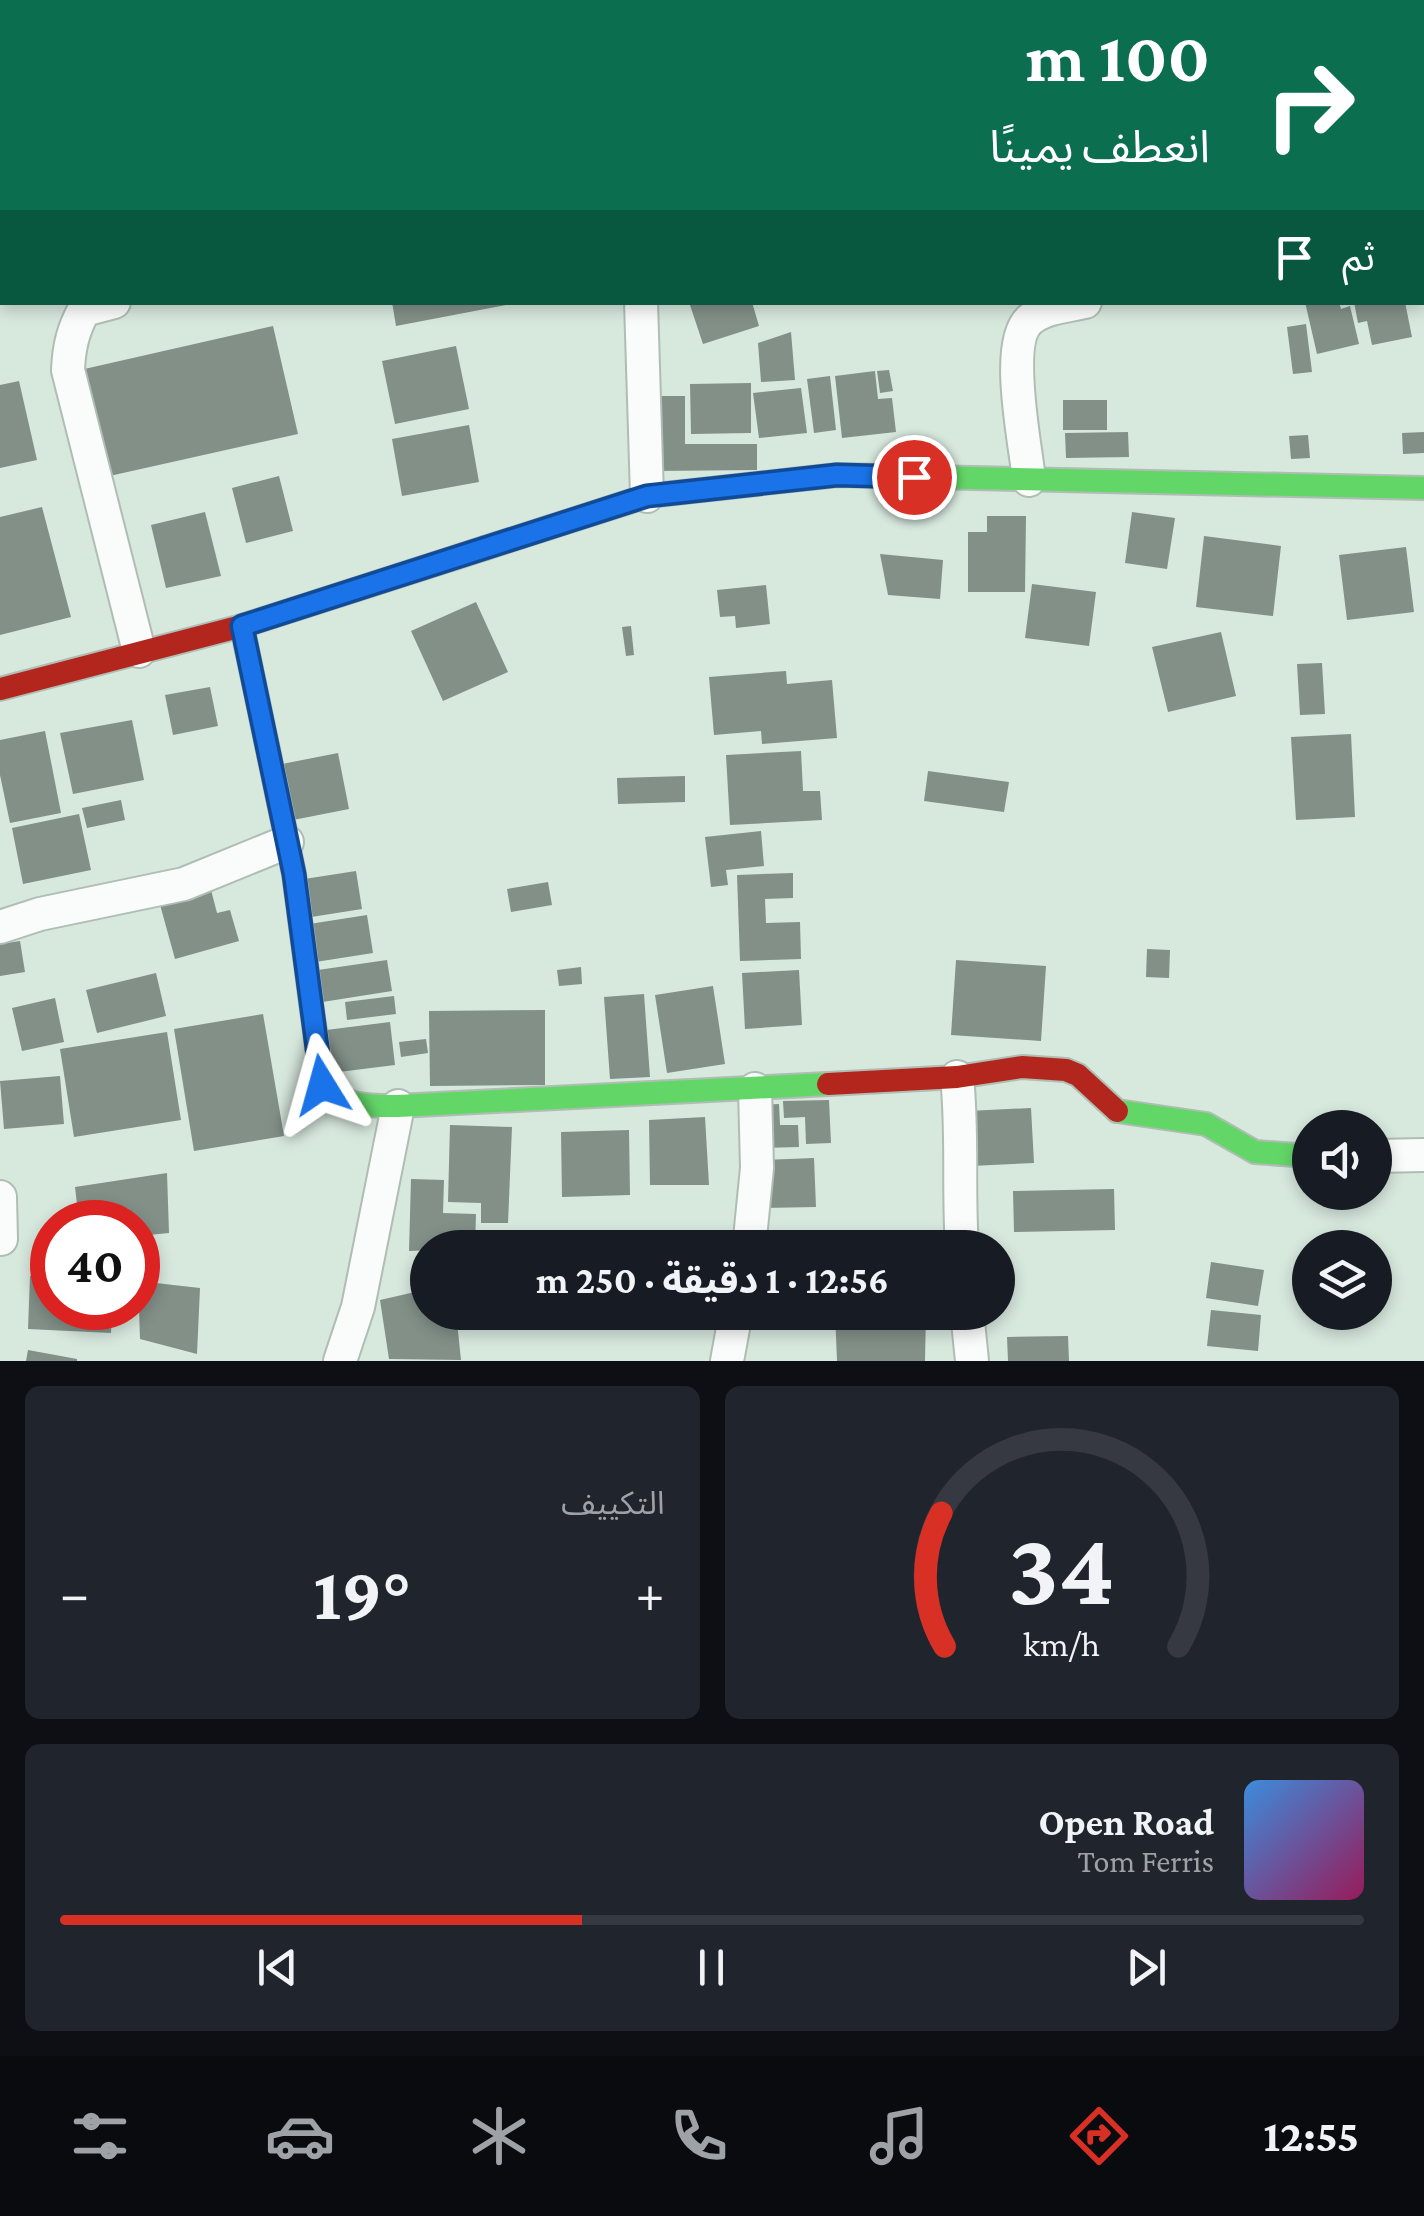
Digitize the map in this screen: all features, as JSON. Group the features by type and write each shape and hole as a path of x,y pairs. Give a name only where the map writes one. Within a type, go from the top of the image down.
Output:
{"street":[{"path":"103,305 84,310 72,336 68,370 140,652"},
{"path":"641,305 647,496"},
{"path":"1030,480 1016,366 1019,332 1031,318 1070,305"},
{"path":"0,689 242,626 647,496 837,475 1424,488"},
{"path":"242,626 294,874 322,1085 335,1100 351,1106 398,1106 754,1090 958,1077 1022,1067 1066,1070 1078,1075 1117,1111 1206,1124 1255,1152 1292,1155"},
{"path":"0,927 40,914 184,884 287,842"},
{"path":"958,1077 962,1116 961,1230"},
{"path":"752,1230 757,1168 754,1090"},
{"path":"340,1361 358,1306 398,1106"},
{"path":"1392,1155 1424,1154"},
{"path":"0,1198 1,1239"},
{"path":"727,1361 733,1330"},
{"path":"969,1330 972,1361"}],"building":[{"path":"392,305 506,305 396,326"},
{"path":"690,305 753,305 759,326 703,344"},
{"path":"1306,305 1340,305 1341,309 1350,306 1359,344 1317,354"},
{"path":"1355,305 1406,305 1412,337 1372,345 1367,321 1358,323"},
{"path":"1306,324 1312,372 1293,374 1287,327"},
{"path":"273,326 298,434 105,477 80,370"},
{"path":"791,332 795,380 761,382 758,343"},
{"path":"456,346 469,409 395,424 382,361"},
{"path":"889,370 893,391 880,393 877,371"},
{"path":"875,371 878,399 892,398 896,432 842,438 835,376"},
{"path":"830,376 836,430 814,433 807,379"},
{"path":"19,381 37,460 0,468 0,385"},
{"path":"751,383 751,433 691,434 690,384"},
{"path":"801,388 807,433 759,438 753,393"},
{"path":"655,396 685,396 685,444 757,444 757,470 656,471"},
{"path":"1063,400 1107,400 1107,430 1063,430"},
{"path":"469,425 479,482 402,496 392,439"},
{"path":"1128,432 1129,457 1066,458 1065,433"},
{"path":"1424,432 1424,453 1403,454 1402,433"},
{"path":"1308,435 1310,458 1291,459 1289,436"},
{"path":"279,476 293,531 246,543 232,488"},
{"path":"42,507 71,617 0,635 0,517"},
{"path":"205,512 221,576 166,588 151,525"},
{"path":"1132,512 1175,518 1167,569 1125,563"},
{"path":"987,516 1026,516 1025,592 968,592 968,532 987,532"},
{"path":"1204,536 1281,546 1273,616 1196,607"},
{"path":"1406,547 1414,612 1347,620 1339,555"},
{"path":"880,554 943,560 940,599 888,595"},
{"path":"1032,584 1096,592 1089,646 1025,638"},
{"path":"766,585 770,624 736,628 735,616 720,617 717,590"},
{"path":"476,602 508,672 443,701 411,631"},
{"path":"631,626 634,655 626,656 622,627"},
{"path":"1221,632 1236,696 1168,712 1152,647"},
{"path":"1322,663 1325,714 1300,715 1297,664"},
{"path":"786,671 787,684 832,680 837,738 762,744 761,731 714,735 709,677"},
{"path":"210,687 218,726 173,735 165,695"},
{"path":"132,720 144,780 73,794 60,733"},
{"path":"45,731 61,813 10,823 0,775 0,740"},
{"path":"1351,734 1355,817 1296,820 1291,737"},
{"path":"801,751 803,791 820,791 822,820 730,825 726,755"},
{"path":"338,753 349,809 288,821 277,765"},
{"path":"928,771 1009,782 1004,812 924,801"},
{"path":"685,776 685,802 618,804 617,778"},
{"path":"121,800 125,820 87,828 82,808"},
{"path":"79,814 91,870 23,884 12,828"},
{"path":"761,831 764,866 726,870 728,885 711,887 705,837"},
{"path":"356,871 362,909 305,918 298,880"},
{"path":"793,873 793,898 765,899 766,923 800,922 801,959 740,961 737,875"},
{"path":"548,882 552,905 511,912 507,889"},
{"path":"210,886 217,913 230,910 239,941 175,959 159,901"},
{"path":"367,915 373,953 309,963 303,925"},
{"path":"20,941 25,972 0,976 0,944"},
{"path":"1147,949 1170,950 1169,978 1146,977"},
{"path":"387,960 392,991 316,1003 311,971"},
{"path":"956,960 1046,966 1041,1041 951,1035"},
{"path":"581,967 582,984 559,986 557,970"},
{"path":"799,970 802,1025 745,1029 742,973"},
{"path":"156,973 166,1016 97,1033 86,990"},
{"path":"713,986 725,1064 667,1073 655,995"},
{"path":"644,994 650,1077 610,1079 604,997"},
{"path":"394,996 396,1014 347,1020 345,1002"},
{"path":"55,998 64,1042 22,1051 12,1008"},
{"path":"545,1010 545,1085 430,1086 429,1011"},
{"path":"263,1014 284,1136 194,1151 174,1029"},
{"path":"390,1022 395,1065 323,1074 318,1031"},
{"path":"167,1032 181,1120 74,1137 60,1049"},
{"path":"426,1039 428,1053 401,1057 399,1042"},
{"path":"60,1076 64,1124 4,1129 0,1081"},
{"path":"829,1100 831,1143 806,1144 805,1117 784,1118 783,1101"},
{"path":"779,1104 780,1125 798,1125 799,1147 760,1148 758,1105"},
{"path":"1031,1108 1034,1163 971,1166 968,1111"},
{"path":"705,1117 709,1185 650,1185 649,1120"},
{"path":"450,1125 512,1127 508,1223 481,1223 481,1203 448,1202"},
{"path":"629,1130 630,1195 562,1197 561,1132"},
{"path":"814,1158 816,1207 762,1208 761,1160"},
{"path":"167,1173 169,1233 160,1234 160,1200 76,1200 75,1187"},
{"path":"411,1179 444,1180 443,1213 476,1214 476,1230 410,1230 409,1251"},
{"path":"1114,1189 1115,1230 1015,1232 1013,1191"},
{"path":"1211,1262 1264,1270 1258,1306 1206,1298"},
{"path":"160,1283 200,1288 197,1354 140,1339 140,1330 160,1330"},
{"path":"410,1293 410,1330 458,1330 461,1360 389,1359 380,1300"},
{"path":"1211,1310 1261,1315 1258,1351 1207,1346"},
{"path":"49,1330 111,1330 111,1333"},
{"path":"836,1330 926,1330 925,1361 837,1361"},
{"path":"1068,1336 1069,1361 1008,1361 1007,1337"},
{"path":"28,1350 77,1359 77,1361 26,1361"}],"traffic: fast":[{"path":"485,548 647,496 837,475 1424,488"},
{"path":"242,626 294,874 322,1085 330,1092 357,1104 398,1106 828,1084"},
{"path":"1117,1111 1206,1124 1255,1152 1292,1155"}],"traffic: jam":[{"path":"0,689 242,626 485,548"},
{"path":"828,1084 957,1077 1022,1067 1066,1070 1078,1075 1117,1111"}],"route":[{"path":"322,1085 294,874 242,626 647,496 837,475 914,477"}]}
